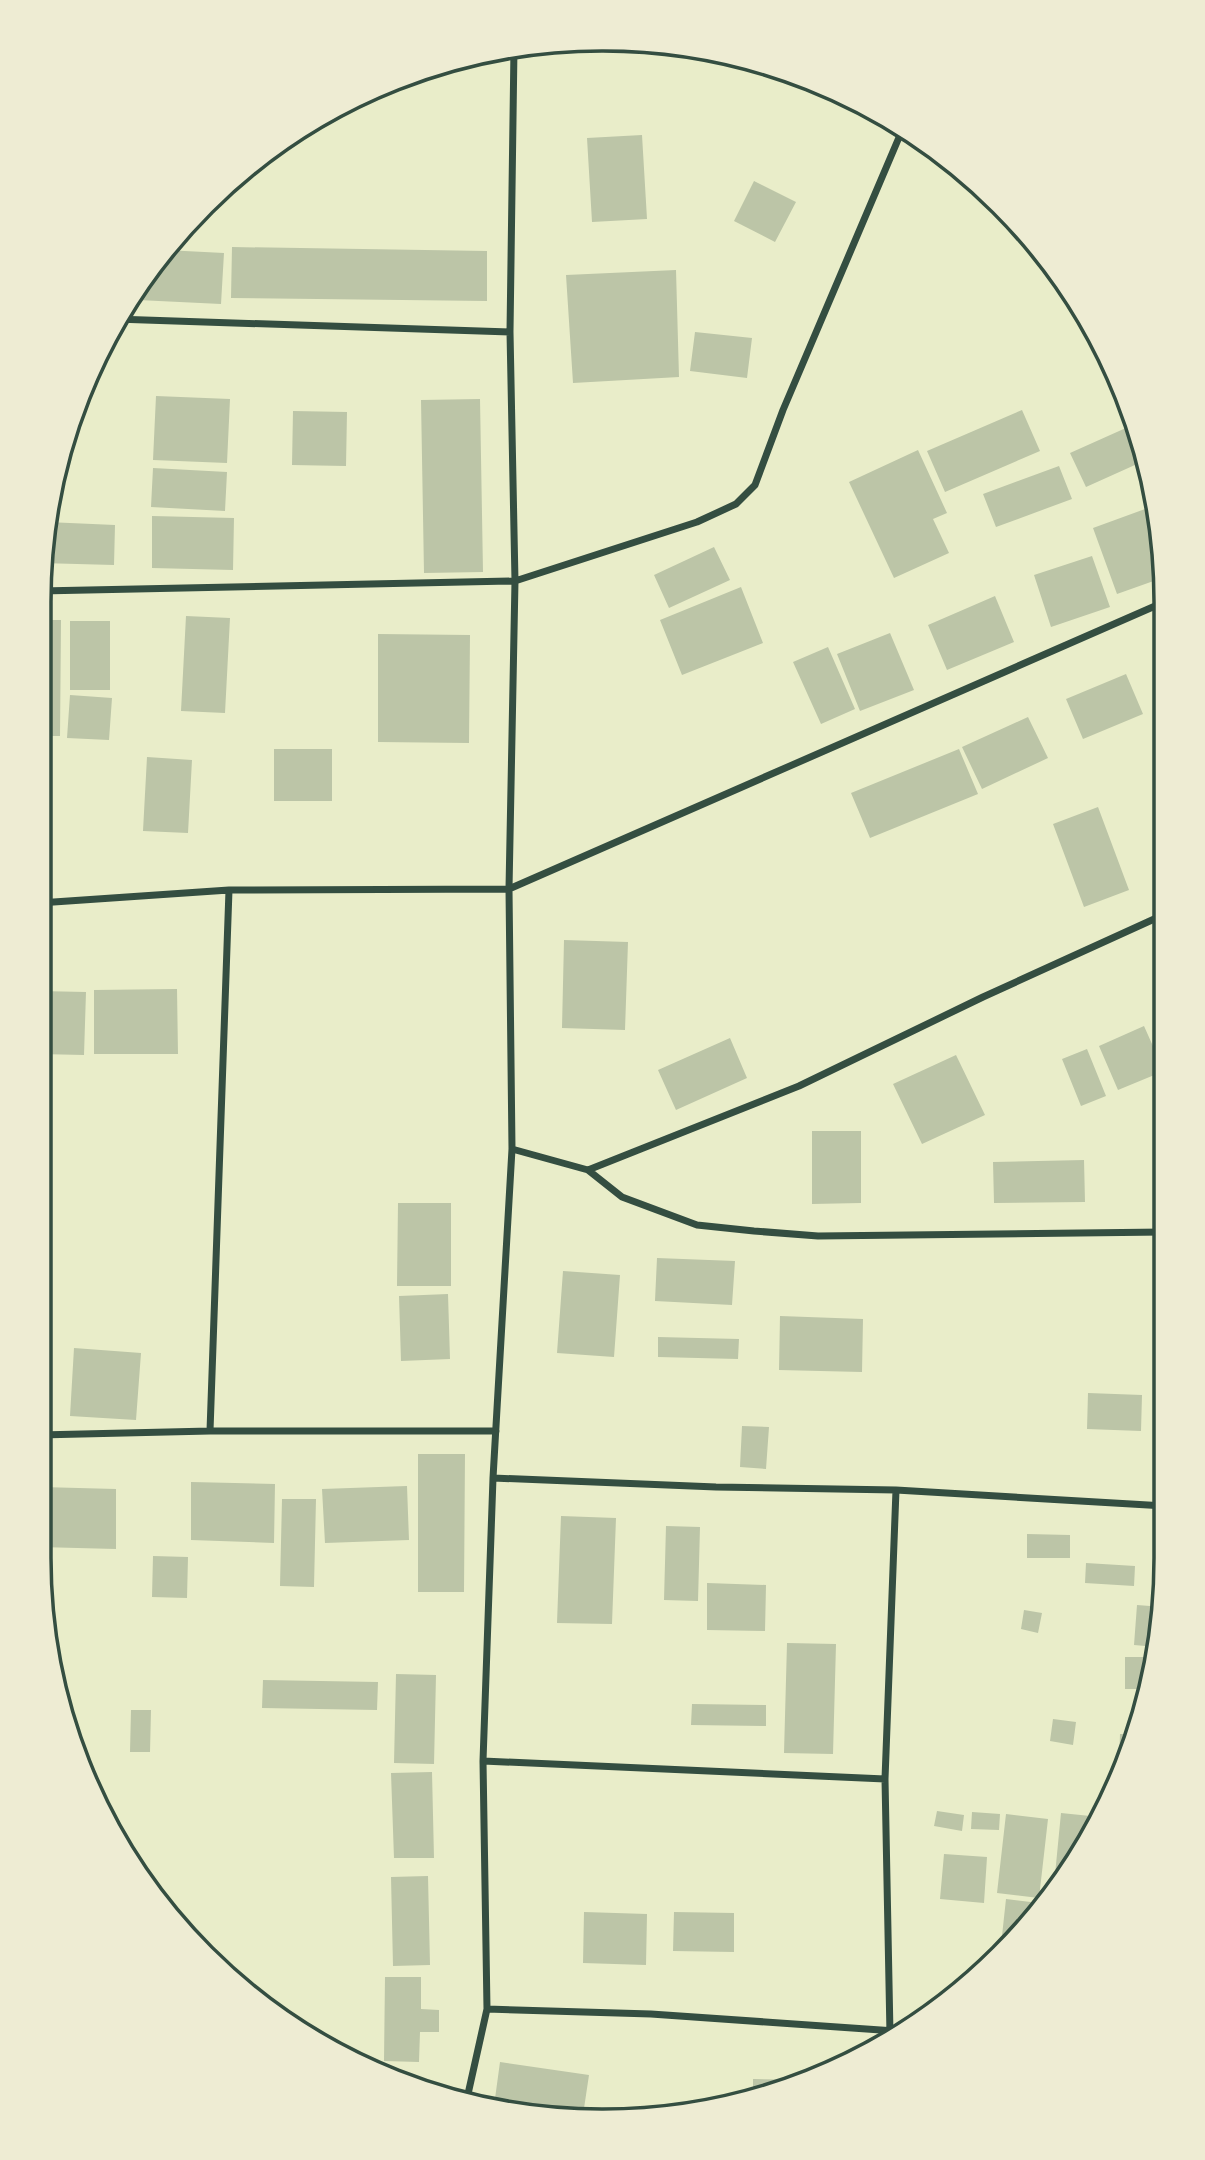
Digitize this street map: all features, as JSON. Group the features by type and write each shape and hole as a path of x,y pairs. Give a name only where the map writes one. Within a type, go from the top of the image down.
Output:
{"street":[{"path":"468,2092 487,2009 483,1761 493,1478 512,1149 509,889 516,581 510,332 514,58"},
{"path":"51,591 516,581 696,522 736,504 754,485 783,410 899,138"},
{"path":"130,319 510,332"},
{"path":"51,902 229,890 509,889 1154,607"},
{"path":"210,1431 229,890"},
{"path":"588,1170 799,1086 983,997 1154,919"},
{"path":"512,1149 588,1170 622,1197 697,1225 818,1236 1154,1232"},
{"path":"51,1435 210,1431 496,1431"},
{"path":"493,1478 716,1487 896,1490 1154,1506"},
{"path":"892,2027 885,1779 896,1490"},
{"path":"483,1761 885,1779"},
{"path":"487,2009 651,2014 884,2031"}],"building":[{"path":"642,135 647,219 592,222 587,138"},
{"path":"754,181 796,202 775,242 734,221"},
{"path":"232,247 487,251 487,301 231,298"},
{"path":"178,251 224,253 221,304 141,300"},
{"path":"676,270 679,377 573,383 566,275"},
{"path":"695,332 752,338 747,378 690,371"},
{"path":"156,396 230,399 227,463 153,460"},
{"path":"480,399 483,572 424,573 421,400"},
{"path":"1022,410 1040,451 945,492 927,451"},
{"path":"293,411 347,412 346,466 292,465"},
{"path":"1126,428 1136,464 1086,487 1070,453"},
{"path":"918,450 947,513 933,519 949,553 894,578 849,482"},
{"path":"1059,466 1072,499 996,527 983,494"},
{"path":"153,468 227,472 225,511 151,507"},
{"path":"1146,509 1153,581 1117,594 1093,528"},
{"path":"152,516 234,518 233,570 152,568"},
{"path":"56,522 115,525 114,565 52,563"},
{"path":"714,547 730,580 669,608 654,575"},
{"path":"1092,556 1110,607 1051,627 1034,575"},
{"path":"741,587 763,643 682,675 660,620"},
{"path":"995,596 1014,642 947,670 928,625"},
{"path":"186,616 230,618 225,713 181,711"},
{"path":"51,620 61,620 60,736 51,736"},
{"path":"70,621 110,621 110,690 70,690"},
{"path":"890,633 914,690 860,711 837,654"},
{"path":"378,634 470,635 469,743 378,742"},
{"path":"828,647 855,709 821,724 793,662"},
{"path":"1126,674 1143,714 1083,739 1066,699"},
{"path":"70,695 112,698 109,740 67,738"},
{"path":"1028,717 1048,758 982,789 962,747"},
{"path":"274,749 332,749 332,801 274,801"},
{"path":"959,749 978,794 870,838 851,793"},
{"path":"147,757 192,760 188,833 143,831"},
{"path":"1098,807 1129,890 1084,907 1053,824"},
{"path":"564,940 628,942 625,1030 562,1028"},
{"path":"177,989 178,1054 94,1054 94,990"},
{"path":"51,991 86,992 84,1055 51,1054"},
{"path":"1144,1026 1154,1048 1154,1075 1118,1090 1099,1046"},
{"path":"730,1038 747,1078 676,1110 658,1070"},
{"path":"1087,1049 1106,1096 1081,1106 1062,1059"},
{"path":"956,1055 985,1115 922,1144 893,1084"},
{"path":"812,1131 861,1131 861,1203 812,1204"},
{"path":"1084,1160 1085,1202 994,1203 993,1162"},
{"path":"398,1203 451,1203 451,1286 397,1286"},
{"path":"657,1258 735,1261 732,1305 655,1301"},
{"path":"563,1271 620,1275 614,1357 557,1353"},
{"path":"448,1294 450,1359 401,1361 399,1296"},
{"path":"780,1316 863,1319 862,1372 779,1370"},
{"path":"658,1337 739,1339 738,1359 658,1357"},
{"path":"74,1348 141,1353 136,1420 70,1416"},
{"path":"1088,1393 1142,1395 1141,1431 1087,1429"},
{"path":"742,1426 769,1427 766,1469 740,1467"},
{"path":"418,1454 465,1454 464,1592 418,1592"},
{"path":"191,1482 275,1484 274,1543 191,1540"},
{"path":"407,1486 409,1540 325,1543 322,1489"},
{"path":"51,1487 116,1489 116,1549 51,1547"},
{"path":"282,1499 316,1499 314,1587 280,1586"},
{"path":"561,1516 616,1518 612,1624 557,1623"},
{"path":"666,1526 700,1527 698,1601 664,1600"},
{"path":"1027,1534 1070,1535 1070,1558 1027,1558"},
{"path":"153,1556 188,1557 187,1598 152,1597"},
{"path":"1086,1563 1135,1566 1134,1586 1085,1583"},
{"path":"707,1583 766,1585 765,1631 707,1630"},
{"path":"1137,1605 1152,1606 1147,1646 1134,1645"},
{"path":"1024,1610 1042,1613 1038,1633 1021,1629"},
{"path":"787,1643 836,1644 833,1754 784,1753"},
{"path":"1125,1657 1145,1657 1138,1689 1125,1689"},
{"path":"396,1674 436,1675 434,1764 394,1763"},
{"path":"263,1680 378,1682 377,1710 262,1708"},
{"path":"692,1704 766,1705 766,1726 691,1725"},
{"path":"131,1710 151,1710 150,1752 130,1752"},
{"path":"1053,1719 1076,1722 1073,1745 1050,1741"},
{"path":"1120,1734 1125,1734 1125,1735 1119,1750"},
{"path":"432,1772 434,1858 394,1858 391,1773"},
{"path":"937,1811 964,1815 962,1831 934,1826"},
{"path":"972,1812 1000,1814 999,1830 971,1829"},
{"path":"1061,1813 1089,1816 1080,1833 1055,1872"},
{"path":"1006,1814 1048,1819 1040,1894 1036,1898 997,1893"},
{"path":"944,1854 987,1857 984,1903 940,1899"},
{"path":"428,1876 430,1965 393,1966 391,1877"},
{"path":"1006,1899 1032,1902 1017,1921 1002,1938"},
{"path":"584,1912 647,1914 646,1965 583,1963"},
{"path":"674,1912 734,1913 734,1952 673,1951"},
{"path":"385,1977 421,1977 421,2009 439,2010 439,2032 420,2032 419,2062 384,2061"},
{"path":"500,2062 589,2075 584,2108 530,2105 495,2099"},
{"path":"753,2079 781,2079 780,2080 753,2088"}]}
